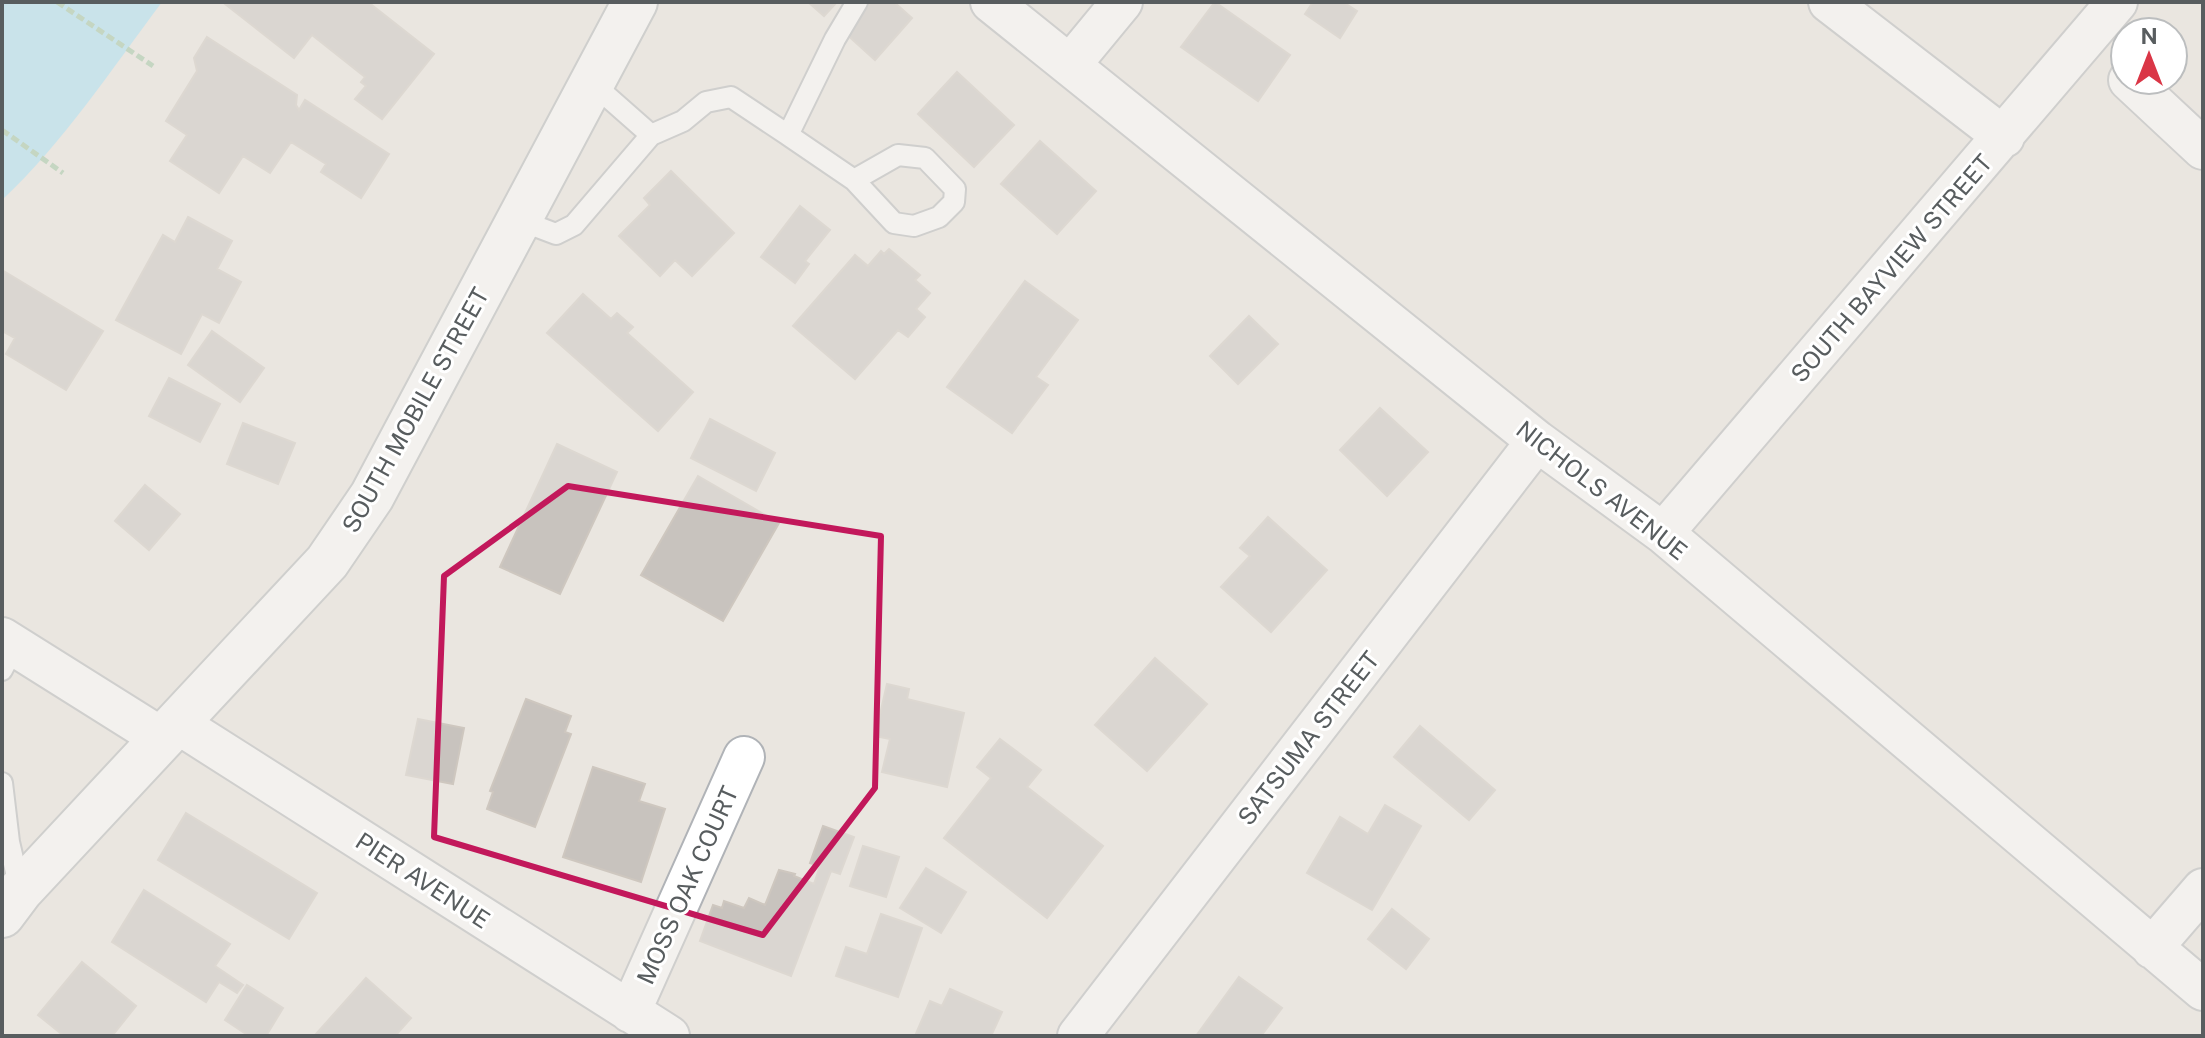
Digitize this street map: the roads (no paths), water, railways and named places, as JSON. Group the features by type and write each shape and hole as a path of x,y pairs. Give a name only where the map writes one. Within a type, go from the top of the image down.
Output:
{"main road":[{"name":"SOUTH MOBILE STREET","path":"11,903 327,562 372,496 635,2"}],"street":[{"name":"NICHOLS AVENUE","path":"991,2 1537,441 1663,533 2203,990"},
{"path":"1070,65 1122,2"},
{"path":"1829,2 2004,137"},
{"name":"SOUTH BAYVIEW STREET","path":"1663,533 2117,2"},
{"path":"2086,40 2109,61"},
{"path":"2146,96 2203,149"},
{"name":"SATSUMA STREET","path":"1078,1036 1537,441"},
{"name":"PIER AVENUE","path":"6,651 170,731 669,1036"},
{"name":"MOSS OAK COURT","path":"630,1012 744,757"},
{"path":"2152,948 2203,889"}],"lane":[{"path":"788,135 835,39 857,2"},
{"path":"592,83 651,135"},
{"path":"519,220 556,234 574,225 651,135 683,121 706,102 731,97 854,180 894,223 914,226 939,217 954,202 955,189 925,158 898,155 854,180"},
{"path":"2,783 9,842 11,903"}],"water":[{"path":"2,2 162,2 66,130 2,200"}]}
